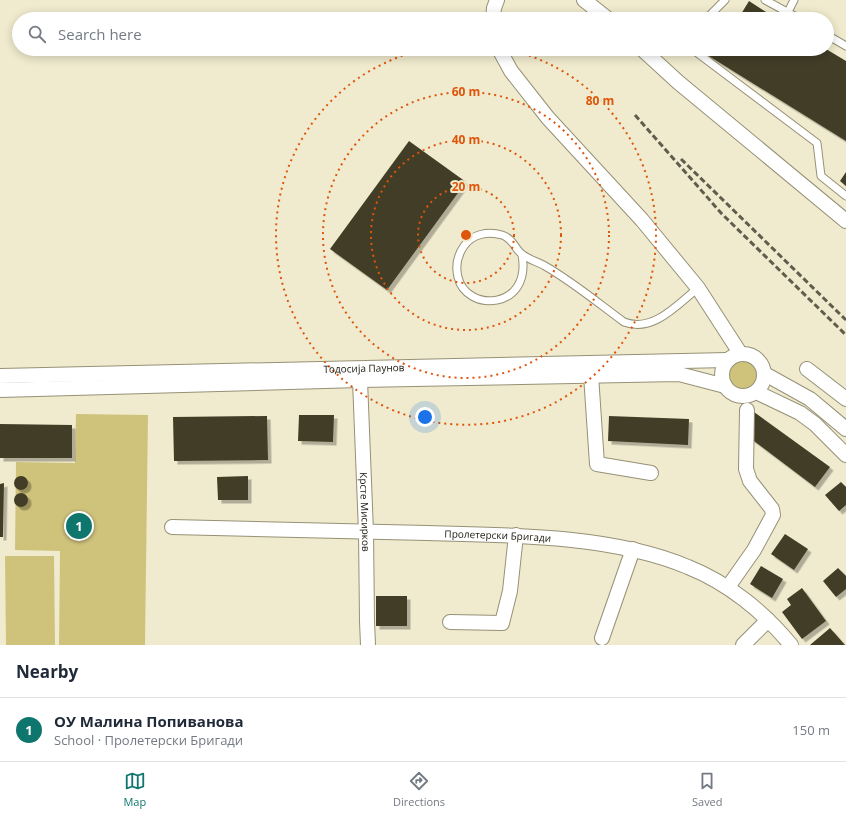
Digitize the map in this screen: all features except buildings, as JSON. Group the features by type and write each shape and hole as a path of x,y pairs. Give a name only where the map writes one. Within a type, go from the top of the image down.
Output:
{"street":[{"path":"494,12 497,0"},
{"path":"584,0 599,12"},
{"path":"503,56 511,71 548,118 642,220 698,288 734,356"},
{"path":"654,56 678,82 846,221"},
{"path":"734,356 754,356 763,367 765,374 764,381 756,392 749,396 735,395 725,386 722,372 734,356"},
{"name":"Тодосија Паунов","path":"0,376 734,356"},
{"path":"807,369 846,399"},
{"name":"Тодосија Паунов","path":"0,390 360,380 679,374 725,386"},
{"path":"765,374 810,398 846,429"},
{"path":"591,375 597,464 651,473"},
{"name":"Крсте Мисирков","path":"360,380 366,532 368,645"},
{"path":"756,392 800,413 815,424 846,455"},
{"path":"728,587 754,550 773,515 772,509 750,480 746,469 747,410"},
{"name":"Пролетерски Бригади","path":"172,527 516,535 633,549 687,566 728,587 768,620 791,645"},
{"path":"450,622 502,623 510,591 516,535"},
{"path":"602,638 633,549"},
{"path":"743,645 768,620"}],"lane":[{"path":"713,12 725,0"},
{"path":"765,0 788,12 794,0"},
{"path":"834,39 846,46"},
{"path":"701,56 817,143 821,176 846,196"},
{"path":"522,255 524,268 521,281 514,292 502,299 489,301 476,298 465,291 458,280 456,266 459,253 466,242 478,235 490,233 504,236 515,243 522,255 545,266 624,322 630,324 641,325 657,320 698,288"}],"shaded area":[{"path":"740,358 746,358 755,362 759,374 755,386 746,390 740,390 731,386 727,377 727,371 731,362"},
{"path":"76,414 148,415 145,645 59,645 60,551 15,550 16,462 75,463"},
{"path":"5,556 54,556 55,645 6,645"}],"railway":[{"path":"635,115 722,214 846,335"},
{"path":"681,159 846,320"}],"place":[{"name":"ОУ Малина Попиванова","path":"79,526"}]}
